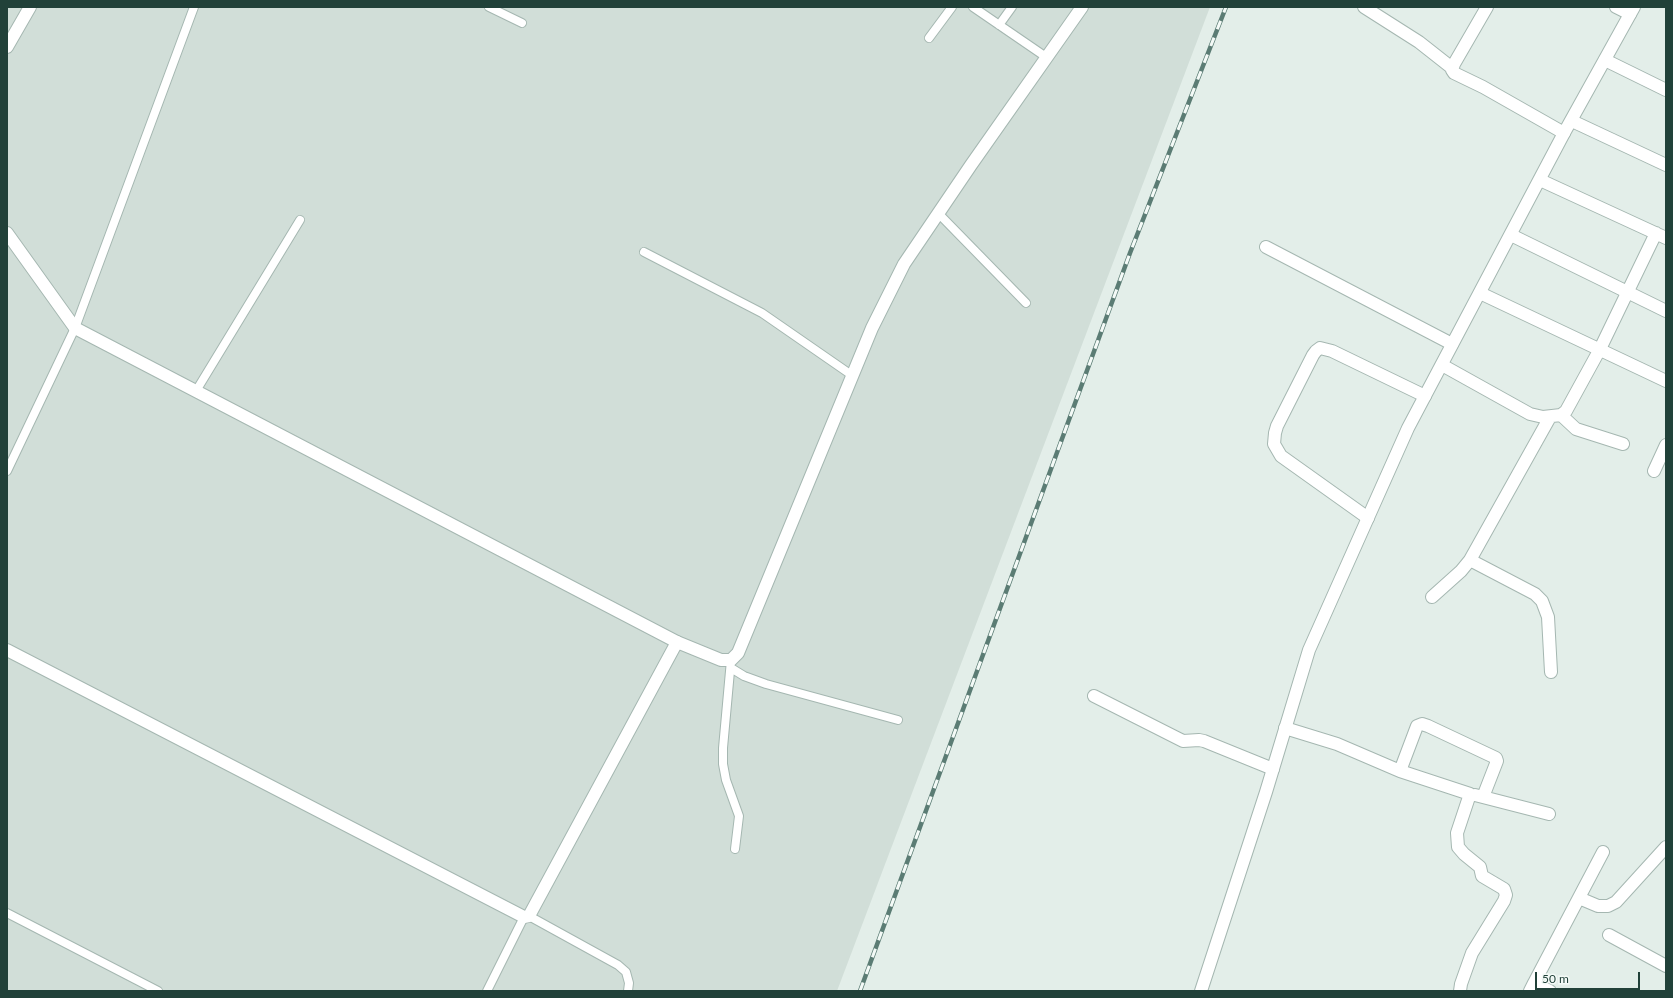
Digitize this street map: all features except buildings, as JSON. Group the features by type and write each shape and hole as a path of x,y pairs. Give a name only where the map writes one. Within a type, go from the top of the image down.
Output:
{"street":[{"path":"7,47 30,7"},
{"path":"7,233 75,328 677,642 731,664 738,653 872,328 904,264 1082,7"},
{"path":"1364,7 1419,42 1452,68 1454,73 1564,133"},
{"path":"1452,68 1487,7"},
{"path":"1201,991 1273,769 1309,650 1408,428 1564,133 1632,10 1616,7"},
{"path":"1605,60 1666,90"},
{"path":"1572,121 1666,165"},
{"path":"1442,365 1530,414 1538,416 1555,416 1566,411 1600,349 1627,292 1661,236 1540,180"},
{"path":"1511,235 1666,311"},
{"path":"1266,247 1452,344"},
{"path":"1480,292 1666,381"},
{"path":"1368,518 1281,456 1274,444 1277,426 1313,356 1320,348 1332,350 1425,396"},
{"path":"1555,416 1576,429 1622,444"},
{"path":"1432,597 1461,571 1470,560 1555,416"},
{"path":"1654,471 1666,445"},
{"path":"1470,560 1535,594 1542,600 1548,617 1551,672"},
{"path":"7,650 526,917 677,642"},
{"path":"1094,696 1183,741 1204,741 1273,769"},
{"path":"1400,771 1418,726 1422,724 1496,758 1497,761 1483,797"},
{"path":"1285,728 1337,744 1400,771 1470,794 1549,814"},
{"path":"1460,991 1461,984 1472,954 1504,901 1506,895 1504,889 1482,876 1480,867 1458,847 1457,833 1470,794"},
{"path":"1579,898 1598,906 1608,906 1616,902 1666,847"},
{"path":"1550,991 1532,987 1603,852"},
{"path":"1609,935 1666,966"}],"lane":[{"path":"7,471 75,328 194,7"},
{"path":"489,7 522,23"},
{"path":"929,38 952,7"},
{"path":"973,7 1046,57"},
{"path":"999,25 1012,7"},
{"path":"938,213 1026,303"},
{"path":"196,391 300,220"},
{"path":"644,252 762,313 853,376"},
{"path":"731,664 744,676 766,684 898,720"},
{"path":"731,664 723,748 723,764 726,780 739,816 735,849"},
{"path":"7,913 158,991"},
{"path":"488,991 526,917 618,965 626,972 629,983 628,991"}],"shaded area":[{"path":"7,7 1210,7 837,991 7,991"}],"railway":[{"path":"860,991 1130,253 1226,7"}]}
